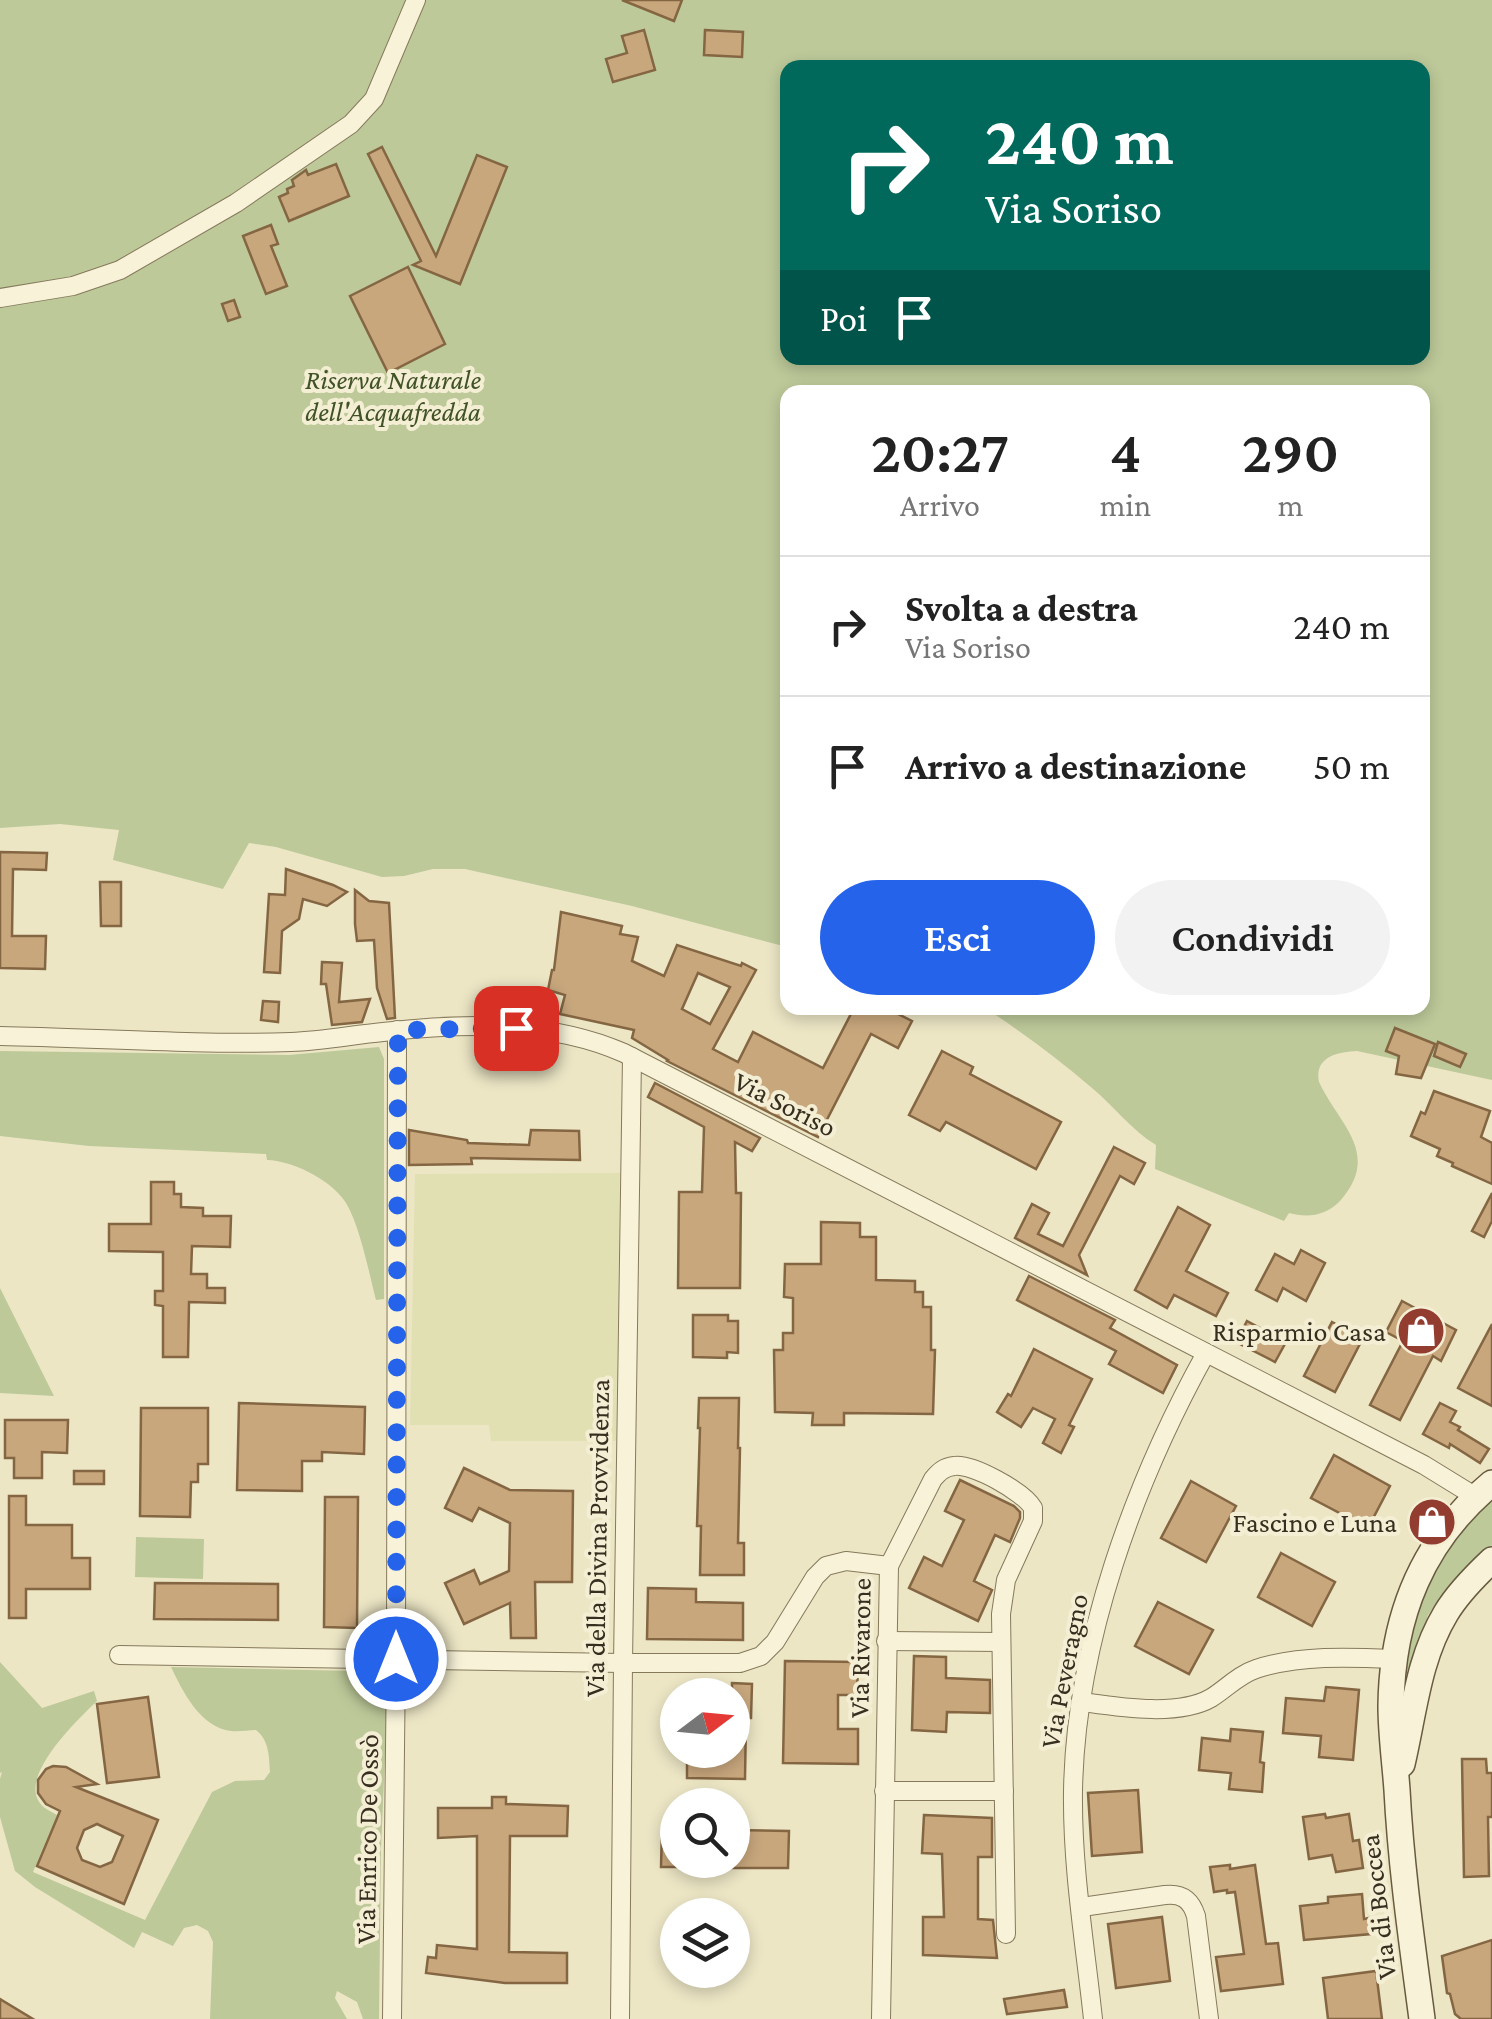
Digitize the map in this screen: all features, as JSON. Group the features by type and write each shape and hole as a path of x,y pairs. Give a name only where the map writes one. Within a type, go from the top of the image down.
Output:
{"main road":[{"name":"Via di Boccea","path":"1422,2019 1401,1854 1392,1721 1394,1659 1416,1578 1450,1524 1484,1490"},
{"name":"Via di Boccea","path":"1397,1788 1420,1676 1436,1631 1460,1594 1492,1560"}],"street":[{"path":"0,298 73,286 120,270 236,203 351,124 374,99 416,0"},
{"name":"Via Soriso","path":"0,1036 289,1042 398,1030 481,1028 537,1030 594,1041 632,1057 1424,1465 1484,1490"},
{"name":"Via Enrico De Ossò","path":"392,2019 398,1030"},
{"name":"Via della Divina Provvidenza","path":"620,2019 632,1057"},
{"name":"Via Peveragno","path":"1093,2019 1073,1798 1082,1702 1104,1600 1128,1522 1163,1435 1206,1352"},
{"name":"Via Rivarone","path":"881,2019 889,1566 928,1487 937,1474 957,1465 971,1468 1026,1498 1033,1508 1032,1521 1004,1587 1001,1614 1006,1934"},
{"path":"119,1655 622,1663 747,1661 766,1652 775,1642 815,1577 826,1566 846,1561 889,1566"},
{"path":"886,1641 1002,1642"},
{"path":"1082,1702 1140,1708 1187,1706 1209,1699 1247,1672 1269,1666 1340,1658 1394,1659"},
{"path":"884,1791 1004,1792"},
{"path":"1082,1907 1172,1894 1188,1901 1196,1916 1209,2019"}],"green space":[{"name":"Riserva Naturale dell'Acquafredda","path":"0,0 1492,0 1492,1080 1357,1051 1324,1061 1319,1082 1346,1126 1357,1154 1352,1184 1329,1210 1309,1215 1289,1213 1284,1221 1155,1169 1156,1145 1066,1067 995,1015 1430,1015 1430,385 780,385 780,945 632,906 465,869 433,869 382,877 249,843 223,889 113,860 119,830 60,824 0,828"},
{"path":"379,1047 384,1059 384,1299 376,1300 359,1234 344,1200 329,1185 298,1167 267,1160 266,1154 89,1146 0,1136 0,1051 289,1055"},
{"path":"620,1173 616,1441 491,1441 489,1425 410,1425 415,1174"},
{"path":"0,1288 54,1396 0,1393"},
{"path":"1492,1497 1492,1545 1443,1594 1428,1615 1400,1690 1403,1652 1437,1555"},
{"path":"136,1537 204,1539 203,1579 135,1577"},
{"path":"0,1662 42,1708 94,1691 97,1701 55,1747 38,1775 38,1800 57,1815 33,1872 145,1920 212,1792 235,1781 264,1780 270,1772 260,1734 256,1730 231,1731 210,1723 194,1707 171,1667 354,1671 387,1709 379,2019 363,2019 357,2002 337,1991 335,1998 347,2019 210,2019 213,1942 208,1931 197,1925 184,1928 173,1946 142,1932 134,1948 15,1871 0,1817"}],"building":[{"path":"622,0 682,0 674,21"},
{"path":"644,30 655,70 613,82 606,59 627,53 622,36"},
{"path":"705,30 743,32 742,57 704,55"},
{"path":"382,147 436,256 477,155 507,167 460,284 413,265 421,261 368,154"},
{"path":"336,164 349,196 289,221 279,197 294,186 292,180 306,170 308,175"},
{"path":"271,225 278,244 271,246 287,286 266,294 243,236"},
{"path":"408,267 445,344 388,373 350,296"},
{"path":"234,300 240,317 228,321 222,304"},
{"path":"0,852 47,853 46,870 13,869 12,936 46,936 45,969 0,968"},
{"path":"286,869 347,892 327,906 303,899 299,919 282,931 280,973 264,972 269,894 285,895"},
{"path":"100,882 121,882 121,926 101,926"},
{"path":"355,890 369,901 389,903 395,1018 387,1019 377,988 374,940 357,941"},
{"path":"561,912 622,926 620,934 638,937 632,961 664,976 677,945 741,966 742,963 756,970 713,1049 738,1062 753,1032 823,1068 850,1015 900,1015 912,1021 898,1048 871,1034 818,1137 667,1061 632,1038 634,1030 560,1014 565,995 548,990","holes":["698,973 730,987 710,1024 682,1009"]},
{"path":"322,962 342,963 339,1002 370,999 362,1022 332,1025 326,984 321,984"},
{"path":"263,1001 279,1002 278,1022 261,1020"},
{"path":"1395,1028 1435,1044 1421,1078 1396,1074 1399,1056 1386,1051"},
{"path":"1438,1042 1466,1054 1460,1067 1434,1056"},
{"path":"942,1051 973,1067 970,1074 1061,1122 1036,1169 946,1122 940,1131 909,1115"},
{"path":"655,1083 760,1138 752,1151 735,1142 736,1193 741,1193 740,1288 678,1288 679,1192 702,1192 704,1127 648,1097"},
{"path":"1434,1091 1490,1111 1481,1137 1492,1143 1492,1184 1452,1166 1453,1163 1437,1156 1440,1149 1411,1136"},
{"path":"409,1130 468,1143 529,1145 531,1130 579,1131 580,1160 471,1158 472,1164 409,1165"},
{"path":"1114,1147 1145,1163 1134,1184 1120,1176 1079,1255 1087,1275 1015,1238 1032,1204 1049,1213 1038,1234 1063,1246"},
{"path":"151,1182 174,1182 174,1194 181,1194 181,1207 203,1208 203,1216 231,1216 230,1247 192,1246 191,1274 207,1274 207,1288 225,1288 225,1303 189,1302 188,1357 163,1357 163,1306 155,1305 155,1291 163,1291 163,1252 109,1251 109,1224 151,1224"},
{"path":"1492,1193 1492,1221 1484,1237 1472,1231"},
{"path":"1178,1207 1210,1225 1186,1271 1228,1293 1216,1316 1174,1295 1167,1308 1135,1290"},
{"path":"821,1222 860,1223 860,1237 876,1237 876,1280 915,1281 915,1292 923,1292 923,1307 931,1307 931,1350 935,1350 933,1414 844,1413 844,1425 812,1425 813,1413 775,1412 774,1350 783,1350 783,1333 793,1333 793,1298 784,1297 785,1264 821,1264"},
{"path":"1301,1250 1325,1263 1306,1301 1283,1288 1277,1301 1256,1290 1275,1254 1294,1264"},
{"path":"1029,1276 1115,1320 1110,1328 1177,1365 1163,1393 1109,1364 1116,1351 1017,1300"},
{"path":"1402,1301 1456,1330 1441,1361 1433,1356 1400,1420 1370,1405 1403,1341 1386,1332"},
{"path":"693,1315 728,1315 728,1321 738,1321 738,1353 727,1352 727,1358 693,1357"},
{"path":"1247,1321 1286,1342 1275,1362 1236,1342"},
{"path":"1332,1322 1363,1338 1335,1392 1304,1376"},
{"path":"1492,1324 1492,1406 1458,1388"},
{"path":"1034,1349 1092,1379 1069,1425 1074,1427 1061,1453 1043,1443 1055,1419 1033,1408 1021,1427 997,1412 1008,1394 1011,1396"},
{"path":"699,1398 739,1398 738,1543 744,1543 744,1575 700,1575"},
{"path":"239,1403 365,1407 364,1454 322,1452 322,1461 302,1461 302,1491 237,1490"},
{"path":"1440,1403 1456,1411 1450,1422 1460,1427 1458,1430 1489,1449 1480,1463 1450,1444 1449,1448 1423,1434"},
{"path":"141,1408 208,1408 208,1464 198,1464 198,1482 191,1482 190,1517 140,1516"},
{"path":"5,1420 68,1420 67,1453 42,1452 42,1478 14,1478 14,1458 5,1458"},
{"path":"1334,1455 1390,1486 1368,1528 1311,1498"},
{"path":"464,1468 510,1490 573,1491 572,1582 535,1582 536,1638 511,1638 510,1603 464,1624 445,1583 474,1570 480,1584 509,1571 510,1523 479,1508 472,1521 445,1508"},
{"path":"74,1471 104,1471 104,1484 74,1484"},
{"path":"960,1480 1020,1512 1010,1542 995,1535 974,1581 992,1590 978,1621 909,1588 924,1557 942,1566 964,1520 945,1511"},
{"path":"1191,1481 1236,1506 1206,1562 1161,1538"},
{"path":"9,1496 26,1496 26,1525 72,1525 72,1558 90,1558 90,1589 26,1589 26,1618 9,1618"},
{"path":"325,1497 358,1497 357,1628 324,1627"},
{"path":"1281,1553 1335,1582 1312,1626 1258,1597"},
{"path":"155,1583 278,1584 278,1620 154,1619"},
{"path":"648,1588 696,1589 696,1602 743,1603 743,1640 647,1639"},
{"path":"1158,1602 1213,1630 1189,1674 1135,1646"},
{"path":"914,1656 946,1657 946,1678 990,1680 990,1713 947,1712 946,1732 912,1730"},
{"path":"785,1661 858,1662 857,1695 838,1695 838,1729 858,1729 858,1764 783,1763"},
{"path":"1326,1687 1359,1690 1353,1760 1319,1757 1321,1736 1283,1733 1286,1698 1324,1701"},
{"path":"148,1697 159,1777 107,1783 97,1704"},
{"path":"1231,1729 1263,1732 1262,1792 1229,1789 1231,1773 1199,1770 1202,1738 1230,1741"},
{"path":"1462,1759 1486,1759 1487,1773 1492,1773 1489,1876 1464,1877"},
{"path":"66,1767 97,1784 76,1787 158,1820 124,1904 37,1866 60,1811 46,1804 38,1793 38,1780 46,1769","holes":["97,1824 123,1836 112,1862 100,1867 82,1860 77,1848 84,1830"]},
{"path":"687,1768 745,1768 745,1779 687,1778"},
{"path":"1138,1790 1142,1852 1092,1856 1088,1793"},
{"path":"492,1797 506,1797 506,1804 568,1806 567,1836 510,1836 509,1952 567,1953 567,1983 505,1983 426,1973 428,1957 436,1958 437,1945 477,1949 477,1836 438,1838 438,1808 492,1808"},
{"path":"1325,1814 1326,1818 1349,1814 1353,1841 1359,1840 1363,1868 1336,1872 1332,1855 1309,1859 1303,1817"},
{"path":"924,1815 992,1818 992,1857 978,1857 978,1919 993,1920 997,1958 923,1955 923,1917 944,1917 942,1854 922,1853"},
{"path":"750,1830 789,1831 788,1868 750,1868"},
{"path":"1230,1865 1230,1869 1255,1865 1266,1944 1278,1943 1283,1984 1221,1991 1216,1957 1244,1954 1235,1892 1214,1892 1210,1867"},
{"path":"1362,1894 1364,1919 1369,1918 1371,1934 1304,1940 1300,1906 1328,1903 1328,1897"},
{"path":"1162,1917 1170,1981 1116,1988 1108,1924"},
{"path":"1492,1940 1492,2019 1461,2019 1447,1993 1442,1956"},
{"path":"1376,1971 1382,2019 1328,2019 1323,1978"},
{"path":"1064,1990 1067,2007 1007,2014 1004,1999"},
{"path":"0,1999 33,2019 0,2019"}],"place":[{"name":"Risparmio Casa","path":"1421,1331"},
{"name":"Fascino e Luna","path":"1432,1522"}],"route":[{"path":"396,1659 398,1030 516,1028"}]}
